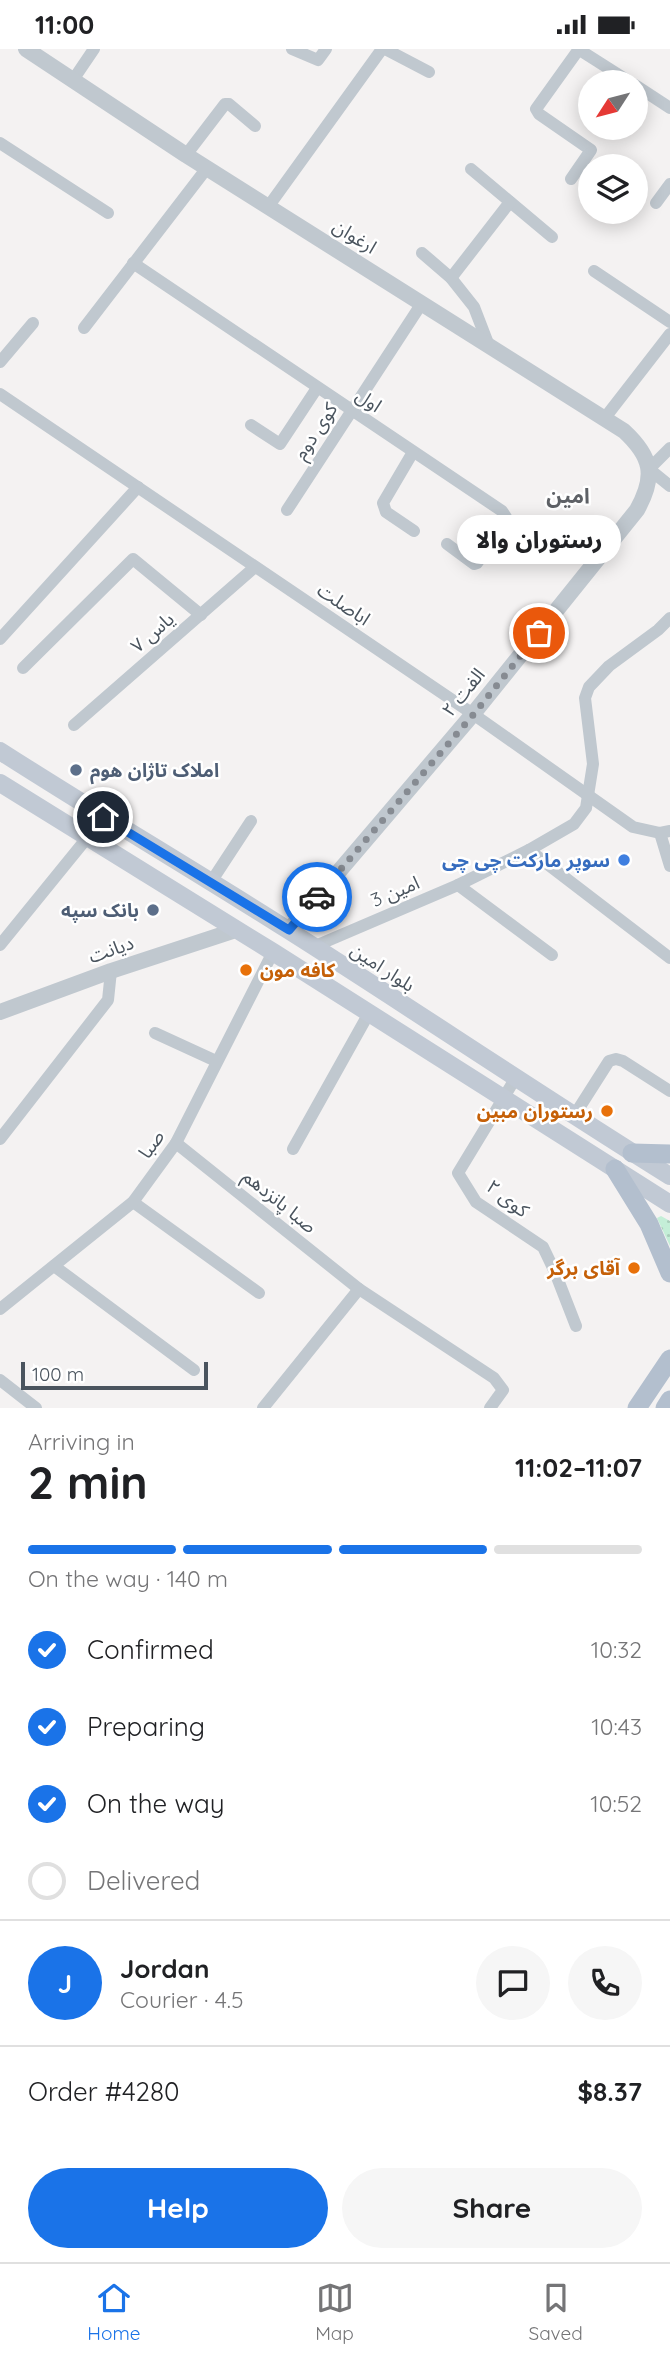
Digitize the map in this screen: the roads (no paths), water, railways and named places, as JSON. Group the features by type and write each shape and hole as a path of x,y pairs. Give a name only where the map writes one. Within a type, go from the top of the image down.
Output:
{"main road":[{"name":"بلوار امین","path":"0,751 289,930 515,1079 670,1176"},
{"path":"0,783 273,952 670,1204"},
{"path":"87,838 103,817"},
{"path":"632,1153 670,1154"},
{"path":"615,1169 649,1224 670,1273"},
{"path":"637,1408 670,1359"},
{"path":"665,1408 670,1400"}],"street":[{"name":"ارغوان","path":"26,49 186,155 624,431 640,446 649,469"},
{"path":"73,80 93,49"},
{"path":"292,49 318,59 326,49"},
{"path":"268,207 384,49 429,72"},
{"path":"571,179 591,150 539,114 536,109 579,49 611,70"},
{"path":"648,94 670,108"},
{"path":"186,155 225,104 229,104 255,125"},
{"path":"0,143 108,213"},
{"path":"84,328 207,168"},
{"path":"471,169 552,237"},
{"path":"656,203 670,184"},
{"path":"451,278 510,202"},
{"path":"422,253 451,278 474,307 489,346"},
{"name":"اول","path":"133,263 506,517 505,523 477,563 474,564 447,544"},
{"path":"594,271 670,322"},
{"name":"کوی دوم","path":"287,510 422,303"},
{"path":"0,362 33,323"},
{"path":"604,419 670,334"},
{"path":"251,425 280,444 317,388"},
{"name":"اباصلت","path":"0,394 473,715 633,827 665,832"},
{"path":"670,448 649,469 670,486"},
{"path":"413,452 383,503 383,508 414,531"},
{"name":"الفت ۲","path":"289,930 473,715 638,510 646,493 649,469"},
{"path":"0,639 138,487"},
{"path":"23,669 133,559 201,615"},
{"name":"یاس ۷","path":"74,725 255,567"},
{"path":"588,795 593,764 585,698 589,687 609,666 670,618"},
{"name":"امین 3","path":"313,947 458,885 529,850 574,824 586,808 588,795"},
{"path":"211,881 251,821"},
{"path":"665,832 670,866"},
{"path":"3,936 87,838"},
{"path":"529,850 670,958"},
{"path":"458,885 552,955"},
{"name":"دیانت","path":"0,1012 111,971 236,930"},
{"name":"صبا","path":"0,1309 133,1202 176,1143 273,952"},
{"path":"0,1139 108,1000 111,971"},
{"path":"293,1149 369,1013"},
{"path":"155,1033 216,1061"},
{"path":"574,1116 609,1061 616,1059 670,1091"},
{"path":"503,1098 515,1079"},
{"name":"کوی ۲","path":"503,1098 458,1174 476,1202 543,1247 576,1326"},
{"name":"صبا پانزدهم","path":"176,1143 359,1289 494,1378 503,1390 490,1408"},
{"path":"133,1202 259,1293"},
{"path":"54,1266 194,1370"},
{"path":"269,1406 359,1289"},
{"path":"0,1380 36,1408"}],"place":[{"name":"رستوران والا","path":"539,633"},
{"name":"املاک تاژان هوم","path":"76,770"},
{"name":"سوپر مارکت چی چی","path":"624,860"},
{"name":"بانک سپه","path":"153,910"},
{"name":"کافه مون","path":"246,970"},
{"name":"رستوران مبین","path":"607,1111"},
{"name":"آقاى برگر","path":"634,1268"}],"district":[{"name":"امین","path":"568,496"}]}
